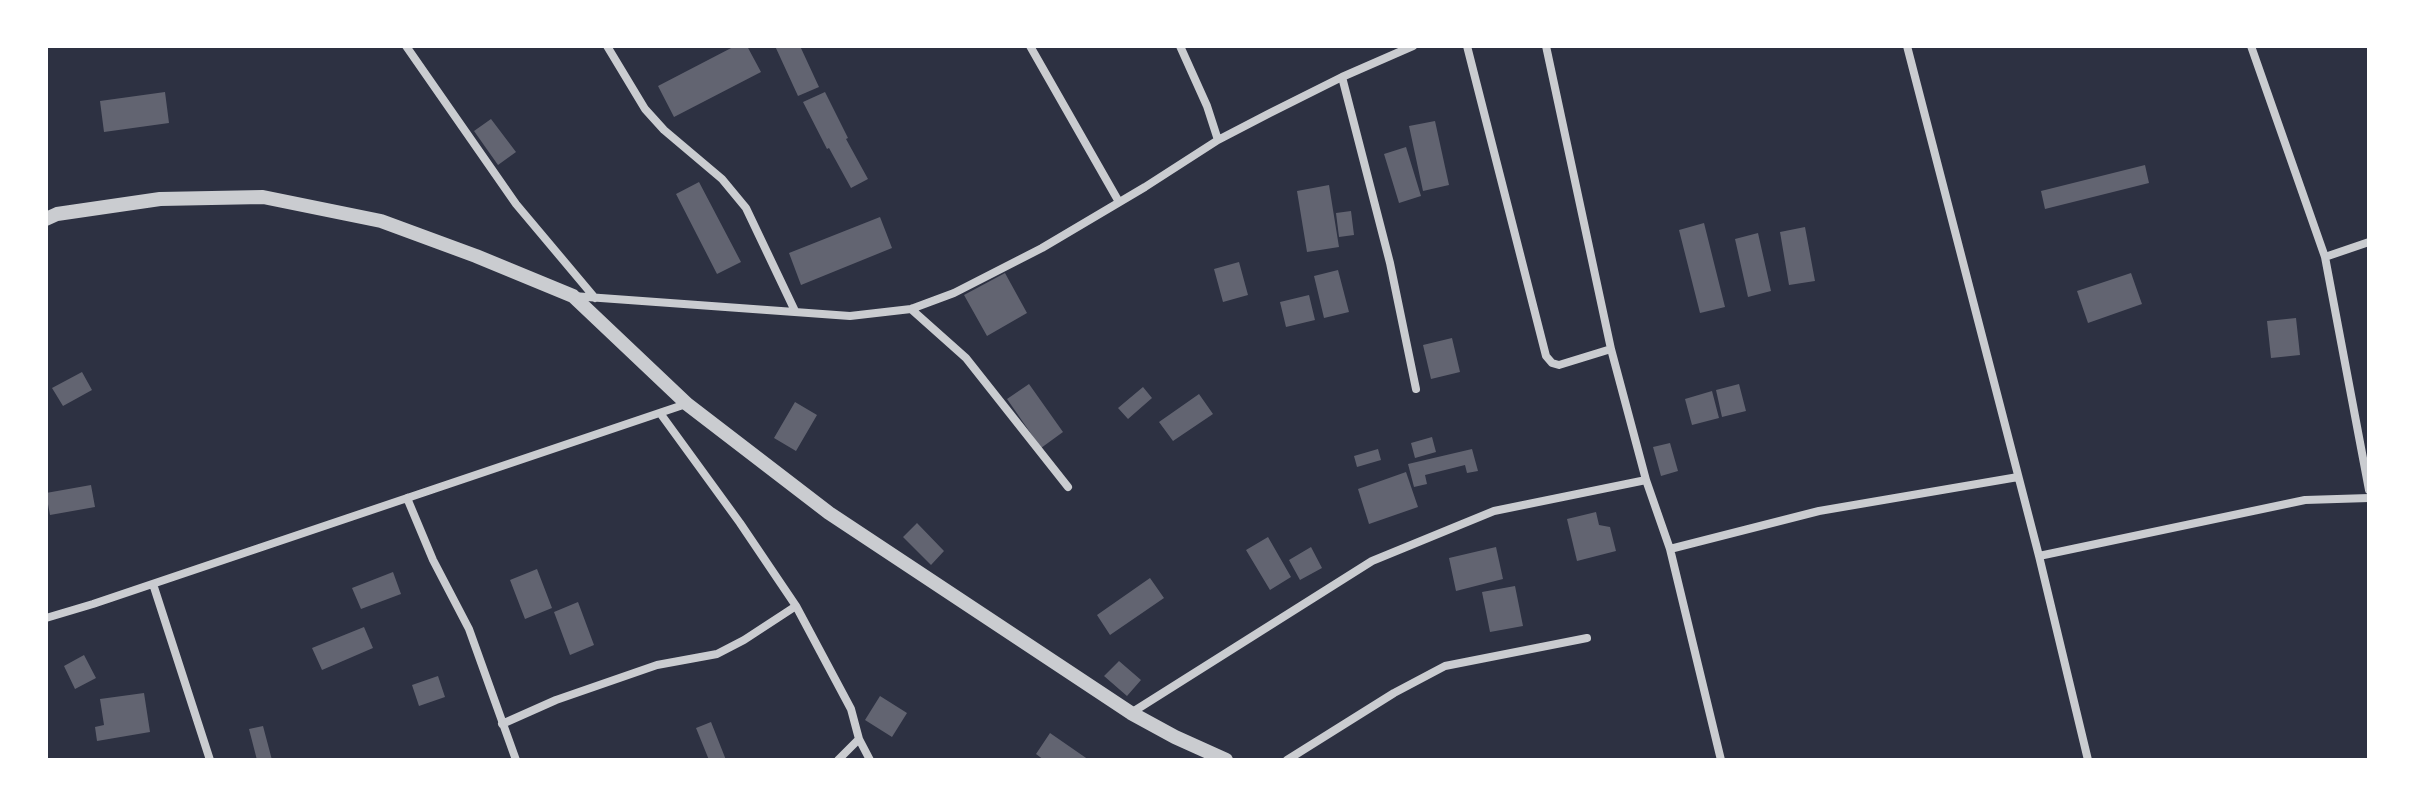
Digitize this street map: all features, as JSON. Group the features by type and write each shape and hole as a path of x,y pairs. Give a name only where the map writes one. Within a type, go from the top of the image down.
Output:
{"street":[{"path":"406,46 516,204 595,298"},
{"path":"607,46 645,109 664,130 722,179 746,208 795,311"},
{"path":"1030,46 1119,202"},
{"path":"1180,46 1207,106 1218,140"},
{"path":"46,219 57,214 160,199 263,197 381,221 573,296 850,316 911,309 954,293 1042,248 1218,140 1342,77 1413,46"},
{"path":"1467,46 1546,356 1559,365 1611,349"},
{"path":"1546,46 1611,349 1646,480 1670,549 1721,760"},
{"path":"1907,46 2039,556 2088,760"},
{"path":"2251,46 2325,257 2369,490"},
{"path":"1342,77 1390,263 1416,389"},
{"path":"2325,257 2369,242"},
{"path":"573,296 687,404 829,513 1131,713 1226,760"},
{"path":"911,309 966,358 1068,487"},
{"path":"46,618 687,404"},
{"path":"660,413 796,606 851,709 859,739 870,760"},
{"path":"1670,549 1819,511 2018,477"},
{"path":"1131,713 1372,561 1494,511 1646,480"},
{"path":"407,498 433,560 469,629 516,760"},
{"path":"2039,556 2305,500 2369,498"},
{"path":"153,584 210,760"},
{"path":"502,724 556,700 657,665 717,654 796,606"},
{"path":"1287,760 1394,693 1445,666 1587,638"},
{"path":"838,760 859,739"}],"building":[{"path":"735,46 747,46 761,72 674,117 658,86"},
{"path":"775,46 800,46 819,87 798,96"},
{"path":"165,92 169,123 104,132 100,101"},
{"path":"825,92 868,179 851,188 803,102"},
{"path":"491,119 516,152 498,165 474,131"},
{"path":"1435,121 1449,185 1423,191 1409,126"},
{"path":"1406,147 1421,196 1399,203 1384,154"},
{"path":"2145,165 2149,183 2045,209 2041,191"},
{"path":"699,182 741,262 717,274 676,194"},
{"path":"1329,185 1339,247 1307,252 1297,191"},
{"path":"1351,211 1354,235 1339,237 1336,213"},
{"path":"880,217 892,248 801,285 789,253"},
{"path":"1704,223 1725,307 1700,313 1679,230"},
{"path":"1805,227 1815,281 1789,285 1780,232"},
{"path":"1758,233 1771,291 1748,297 1735,239"},
{"path":"1239,262 1248,295 1223,302 1214,269"},
{"path":"1338,270 1349,312 1324,318 1314,276"},
{"path":"1005,273 1027,313 987,336 964,295"},
{"path":"2131,273 2142,304 2088,323 2077,291"},
{"path":"1309,295 1315,320 1286,327 1280,302"},
{"path":"2296,318 2300,355 2271,358 2267,321"},
{"path":"1452,338 1460,372 1431,379 1423,345"},
{"path":"82,372 92,390 63,406 52,388"},
{"path":"1029,384 1063,432 1041,448 1007,399"},
{"path":"1739,384 1746,411 1722,417 1716,390"},
{"path":"1143,387 1152,398 1128,419 1118,408"},
{"path":"1712,391 1719,418 1692,425 1685,399"},
{"path":"1199,394 1213,414 1173,441 1159,422"},
{"path":"795,402 817,415 796,451 774,438"},
{"path":"1432,437 1436,452 1415,458 1411,443"},
{"path":"1670,443 1678,471 1661,476 1653,447"},
{"path":"1378,449 1381,460 1357,467 1354,456"},
{"path":"1472,449 1478,471 1467,473 1465,465 1425,475 1427,484 1414,487 1408,464"},
{"path":"1406,472 1418,507 1369,524 1358,489"},
{"path":"91,485 95,507 50,515 46,493"},
{"path":"1596,512 1599,525 1610,527 1616,551 1577,561 1567,519"},
{"path":"917,523 944,551 931,565 903,537"},
{"path":"1268,537 1291,577 1270,590 1246,550"},
{"path":"1311,547 1322,568 1300,580 1289,560"},
{"path":"1496,547 1503,579 1456,591 1449,558"},
{"path":"537,569 552,608 525,619 510,580"},
{"path":"393,572 401,594 361,609 352,588"},
{"path":"1150,578 1164,598 1110,635 1097,615"},
{"path":"1515,586 1523,626 1490,632 1482,592"},
{"path":"578,602 594,645 570,655 554,612"},
{"path":"364,627 373,648 322,670 312,648"},
{"path":"84,655 96,678 75,689 64,666"},
{"path":"1119,661 1141,680 1127,696 1104,676"},
{"path":"438,676 445,697 419,706 412,685"},
{"path":"144,693 150,732 97,741 95,727 104,725 100,699"},
{"path":"880,696 907,713 892,737 865,720"},
{"path":"711,722 726,760 709,760 696,728"},
{"path":"263,726 272,760 257,760 249,729"},
{"path":"1050,733 1089,760 1044,760 1036,754"}]}
